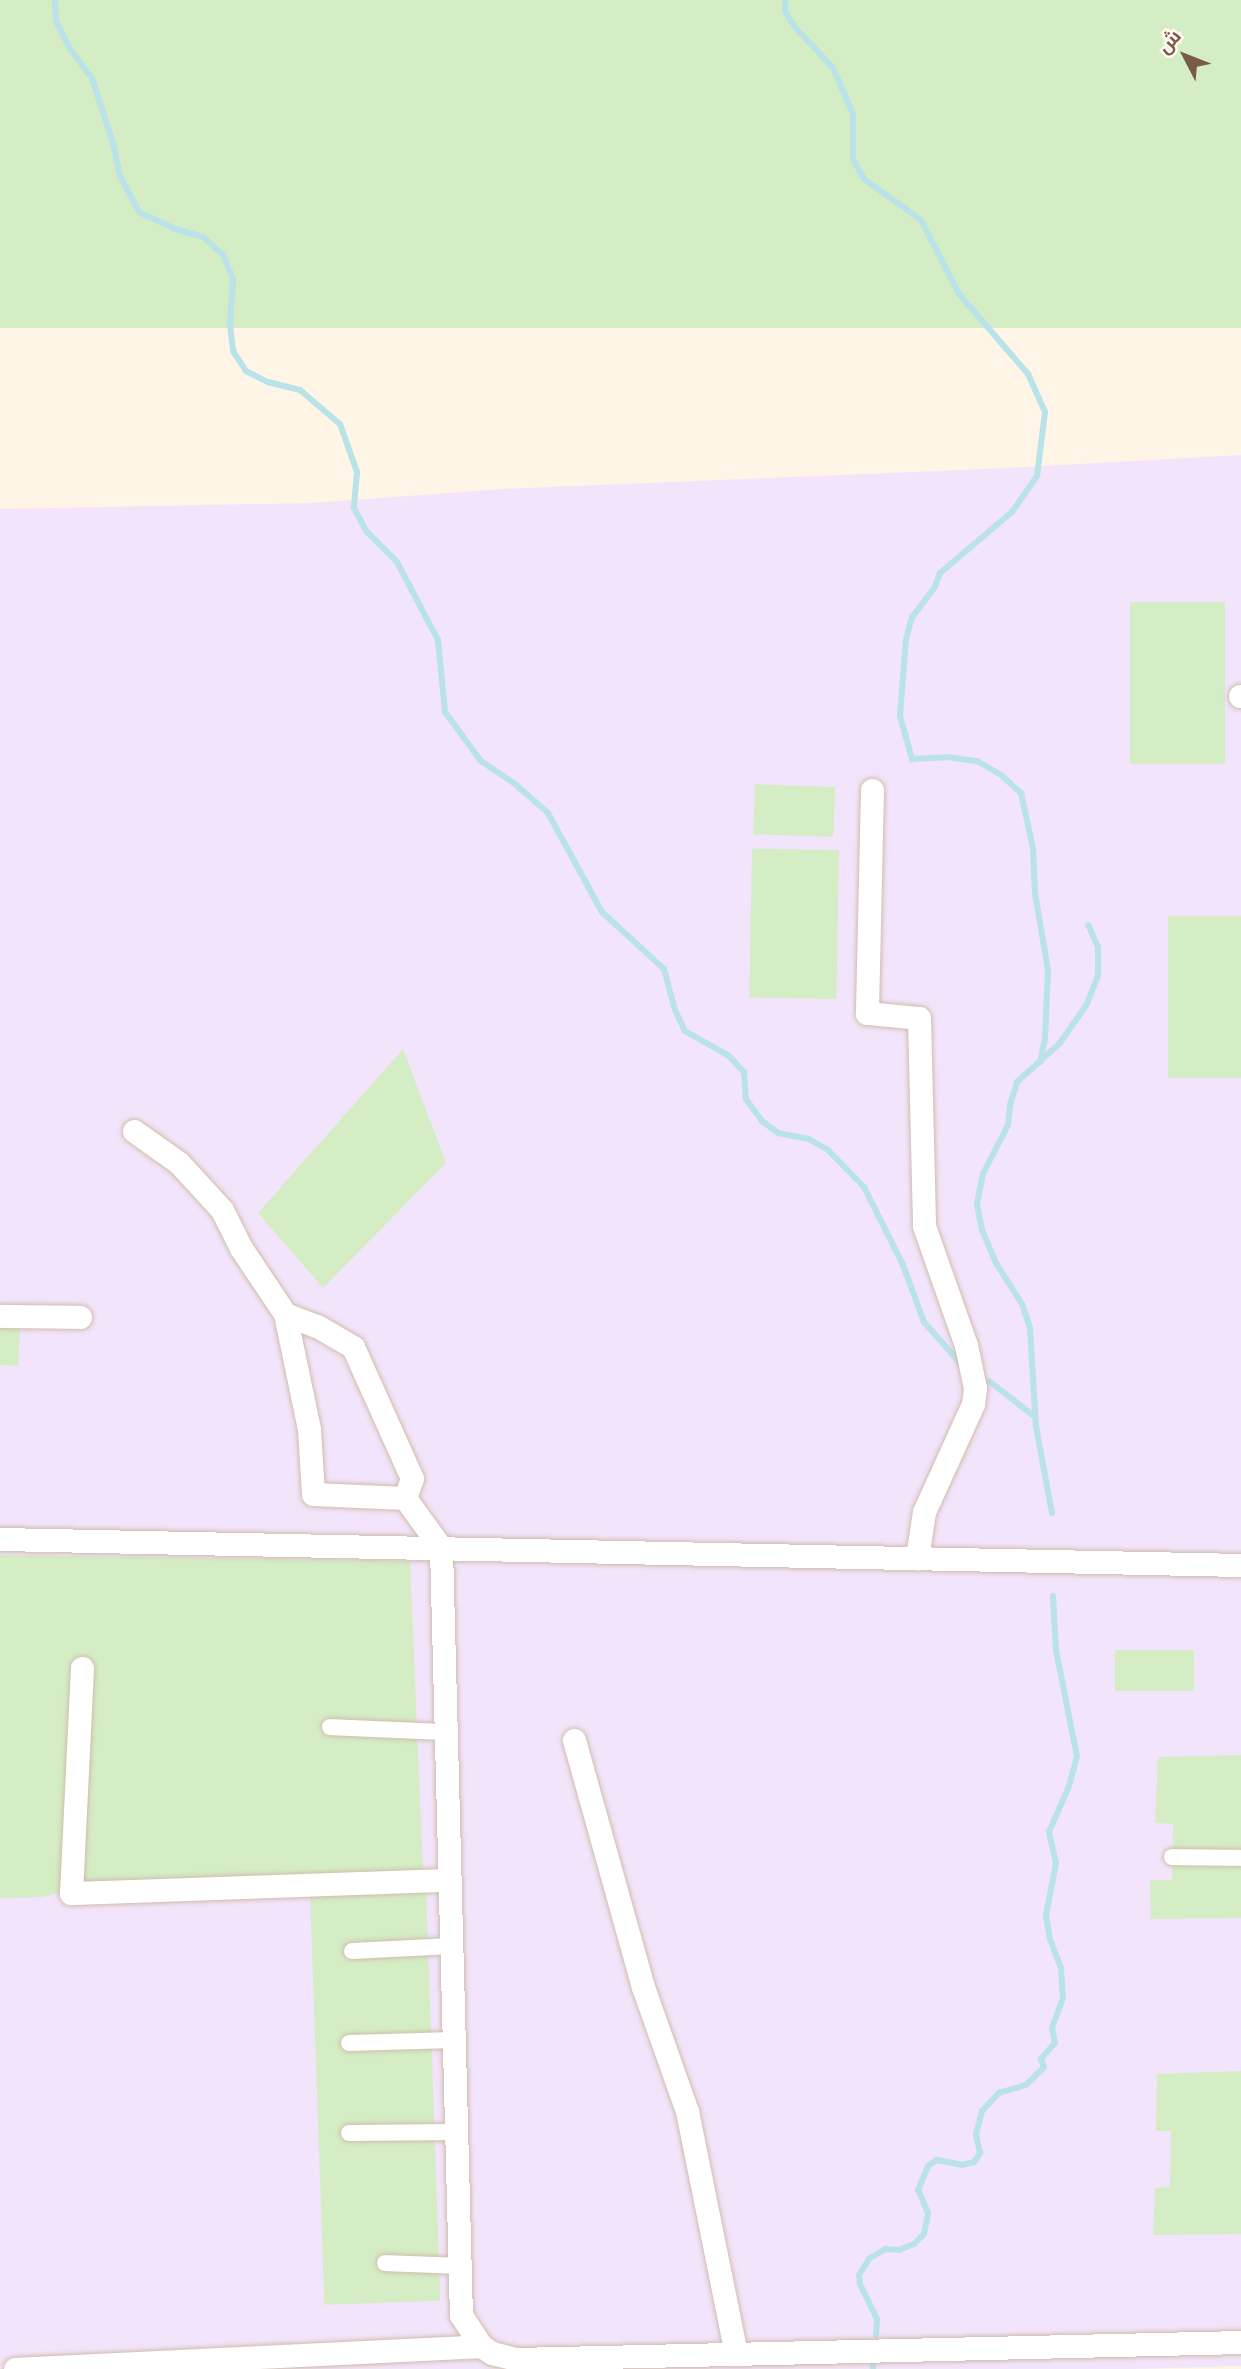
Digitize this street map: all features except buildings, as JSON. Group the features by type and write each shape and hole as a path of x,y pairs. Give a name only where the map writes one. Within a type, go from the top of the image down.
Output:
{"street":[{"path":"872,790 867,1013 919,1018 923,1226 966,1345 975,1388 973,1404 924,1513 917,1558"},
{"path":"134,1131 179,1163 222,1210 241,1248 285,1314 309,1429 313,1494 405,1498"},
{"path":"285,1314 317,1326 354,1347 412,1478 405,1498"},
{"path":"0,1316 80,1317"},
{"path":"405,1498 441,1548 461,2315 481,2346 492,2354 516,2359 1241,2342"},
{"path":"0,1539 1241,1565"},
{"path":"82,1668 71,1893 450,1880"},
{"path":"330,1727 446,1732"},
{"path":"574,1740 643,1987 687,2110 736,2354"},
{"path":"1172,1857 1241,1858"},
{"path":"352,1951 452,1946"},
{"path":"349,2043 454,2040"},
{"path":"349,2133 456,2132"},
{"path":"385,2263 460,2266"},
{"path":"15,2369 481,2346"}],"shaded area":[{"path":"1241,455 1241,2366 1132,2369 0,2369 0,509 313,503 503,489 988,469"}],"green space":[{"path":"0,0 1241,0 1241,328 0,328"},
{"path":"1130,602 1225,602 1225,764 1130,764"},
{"path":"755,784 835,787 833,837 753,834"},
{"path":"752,848 839,850 836,999 749,997"},
{"path":"1168,916 1241,916 1241,1078 1168,1078"},
{"path":"403,1049 446,1163 323,1288 258,1213"},
{"path":"0,1328 20,1329 18,1366 0,1365"},
{"path":"0,1555 410,1561 423,1871 94,1885 43,1897 0,1898"},
{"path":"1115,1650 1194,1650 1194,1691 1115,1691"},
{"path":"1241,1755 1241,1918 1151,1919 1150,1880 1172,1880 1173,1824 1155,1823 1158,1757"},
{"path":"426,1890 440,2301 324,2305 310,1894"},
{"path":"1241,2071 1241,2234 1153,2235 1155,2188 1170,2187 1171,2131 1156,2131 1157,2074"}],"waterway":[{"path":"55,0 56,21 70,49 92,78 113,143 120,176 139,212 175,229 203,237 224,256 233,280 230,325 233,351 246,371 268,382 300,390 340,424 357,472 354,508 367,532 397,562 438,640 445,712 481,761 515,784 548,813 602,912 664,969 675,1010 685,1031 729,1056 744,1072 746,1099 762,1121 778,1133 809,1139 828,1150 864,1187 903,1265 924,1322 960,1363"},
{"path":"785,0 785,11 794,26 833,68 853,114 853,159 864,179 921,220 959,294 1028,374 1045,412 1037,476 1012,512 940,573 935,587 912,617 906,639 900,716 912,759 947,757 977,761 1001,775 1021,793 1033,848 1035,893 1048,970 1045,1038 1040,1063"},
{"path":"1052,1513 1036,1427 1030,1328 1022,1304 996,1263 982,1230 977,1204 983,1174 1008,1125 1010,1105 1017,1082 1060,1043 1087,1004 1098,975 1098,947 1088,925"},
{"path":"989,1381 1035,1417"},
{"path":"876,2335 877,2319 860,2284 859,2275 869,2259 885,2249 899,2250 914,2244 924,2234 928,2213 918,2190 928,2166 937,2160 962,2165 974,2162 980,2153 976,2134 982,2111 999,2093 1026,2085 1044,2067 1041,2059 1055,2043 1052,2028 1063,1998 1061,1968 1050,1940 1046,1915 1056,1863 1049,1832 1069,1786 1077,1757 1056,1650 1053,1596"},
{"path":"873,2356 873,2369"}]}
